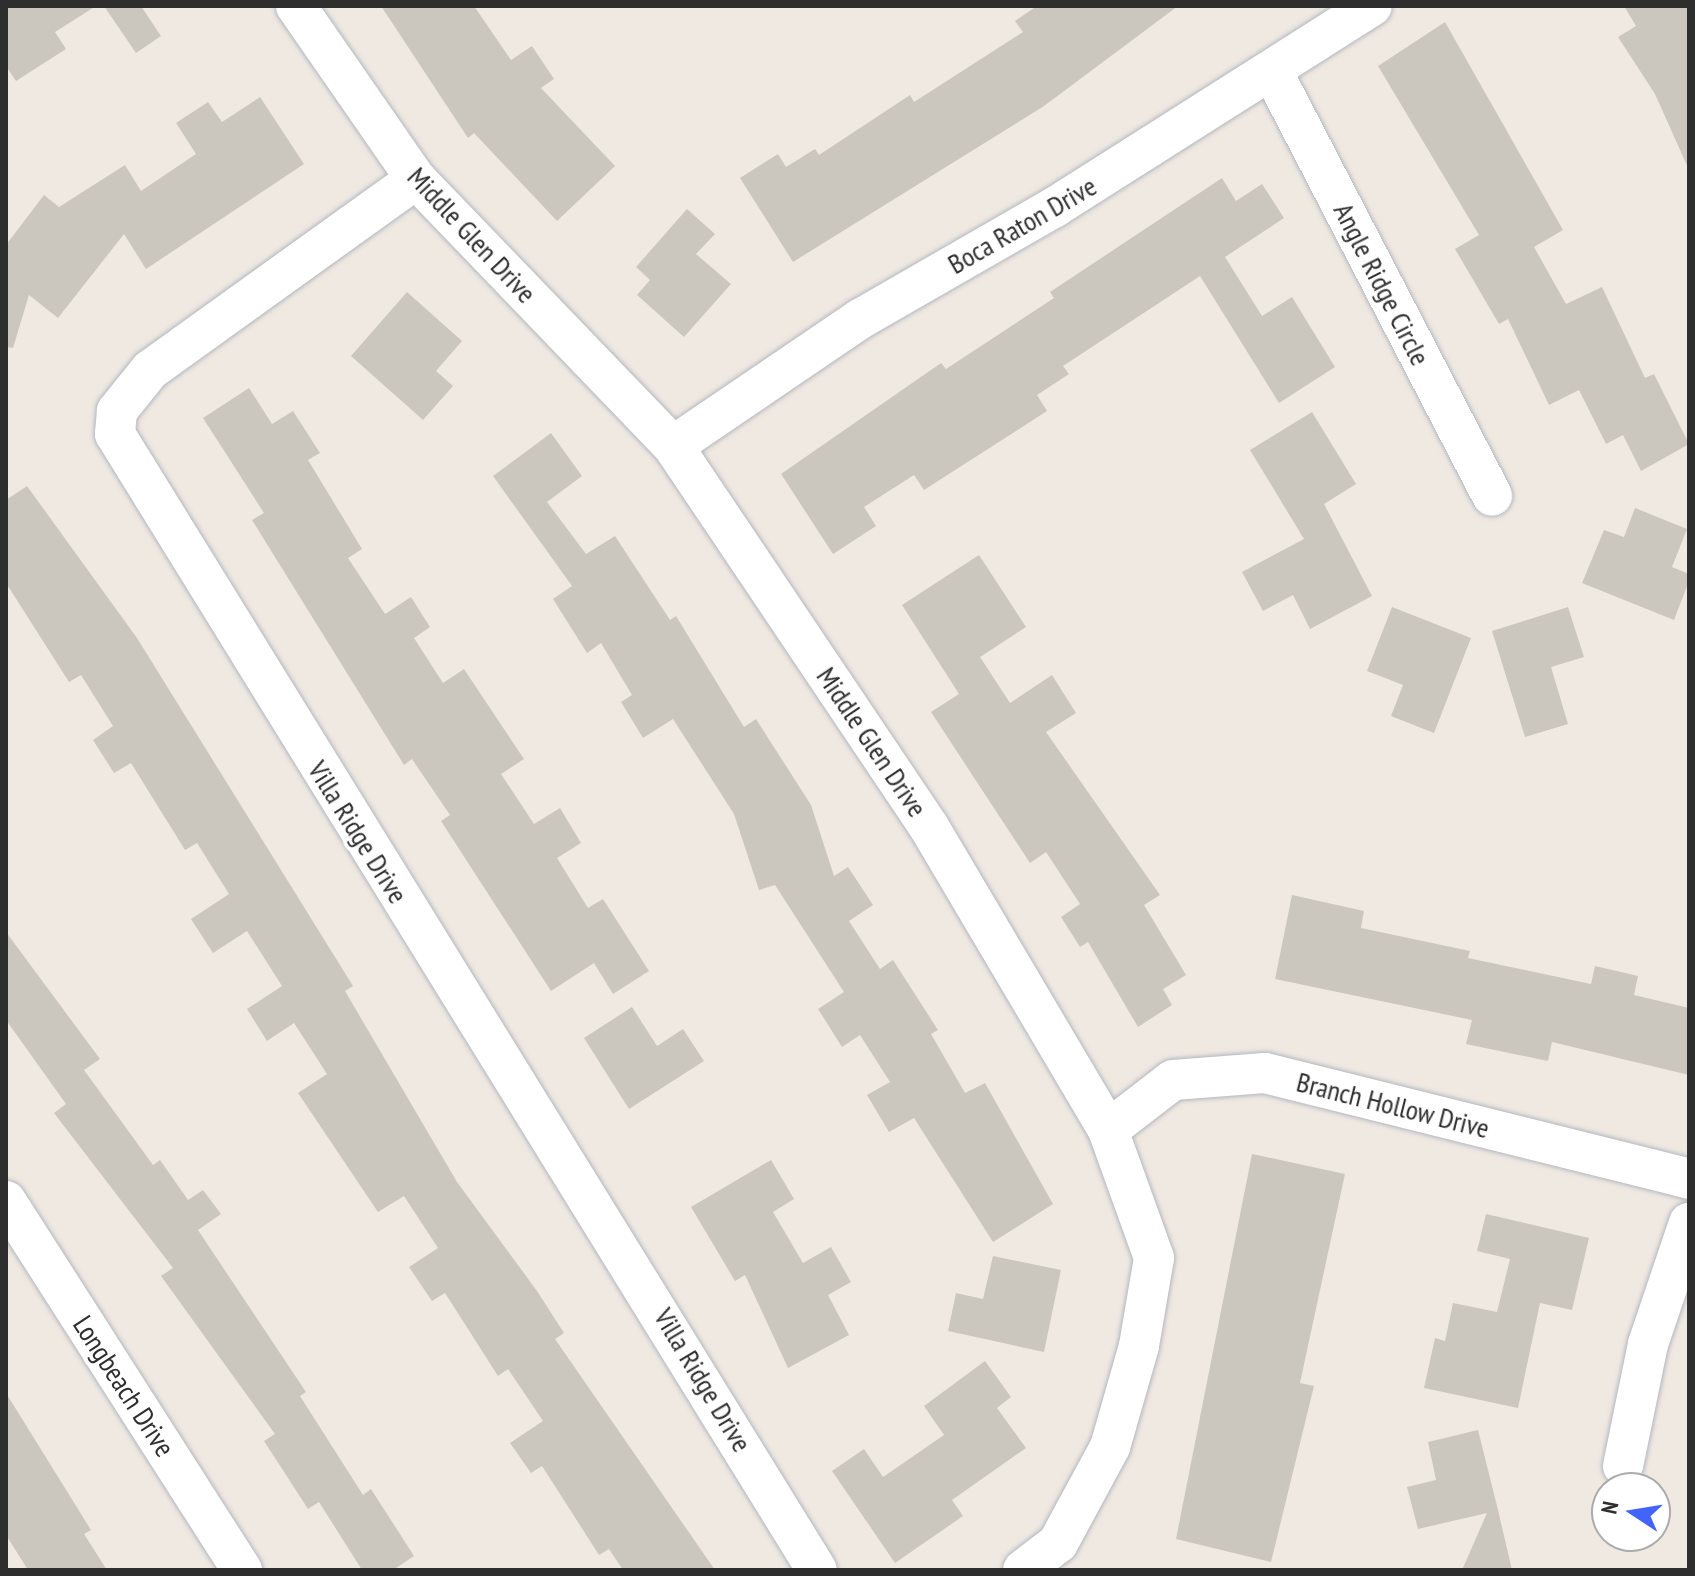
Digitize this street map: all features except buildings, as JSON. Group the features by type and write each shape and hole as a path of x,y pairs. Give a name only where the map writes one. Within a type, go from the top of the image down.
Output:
{"street":[{"name":"Middle Glen Drive","path":"296,6 416,179 673,446 929,827 1108,1130 1154,1258 1139,1346 1110,1447 1058,1543 1023,1570"},
{"name":"Boca Raton Drive","path":"673,446 860,319 1273,73 1372,6"},
{"name":"Angle Ridge Circle","path":"1273,73 1492,496"},
{"name":"Villa Ridge Drive","path":"416,179 150,370 117,411 115,434 817,1570"},
{"name":"Branch Hollow Drive","path":"1108,1130 1173,1080 1265,1073 1689,1179"},
{"name":"Longbeach Drive","path":"6,1201 242,1570"},
{"path":"1623,1466 1648,1344 1689,1223"}]}
